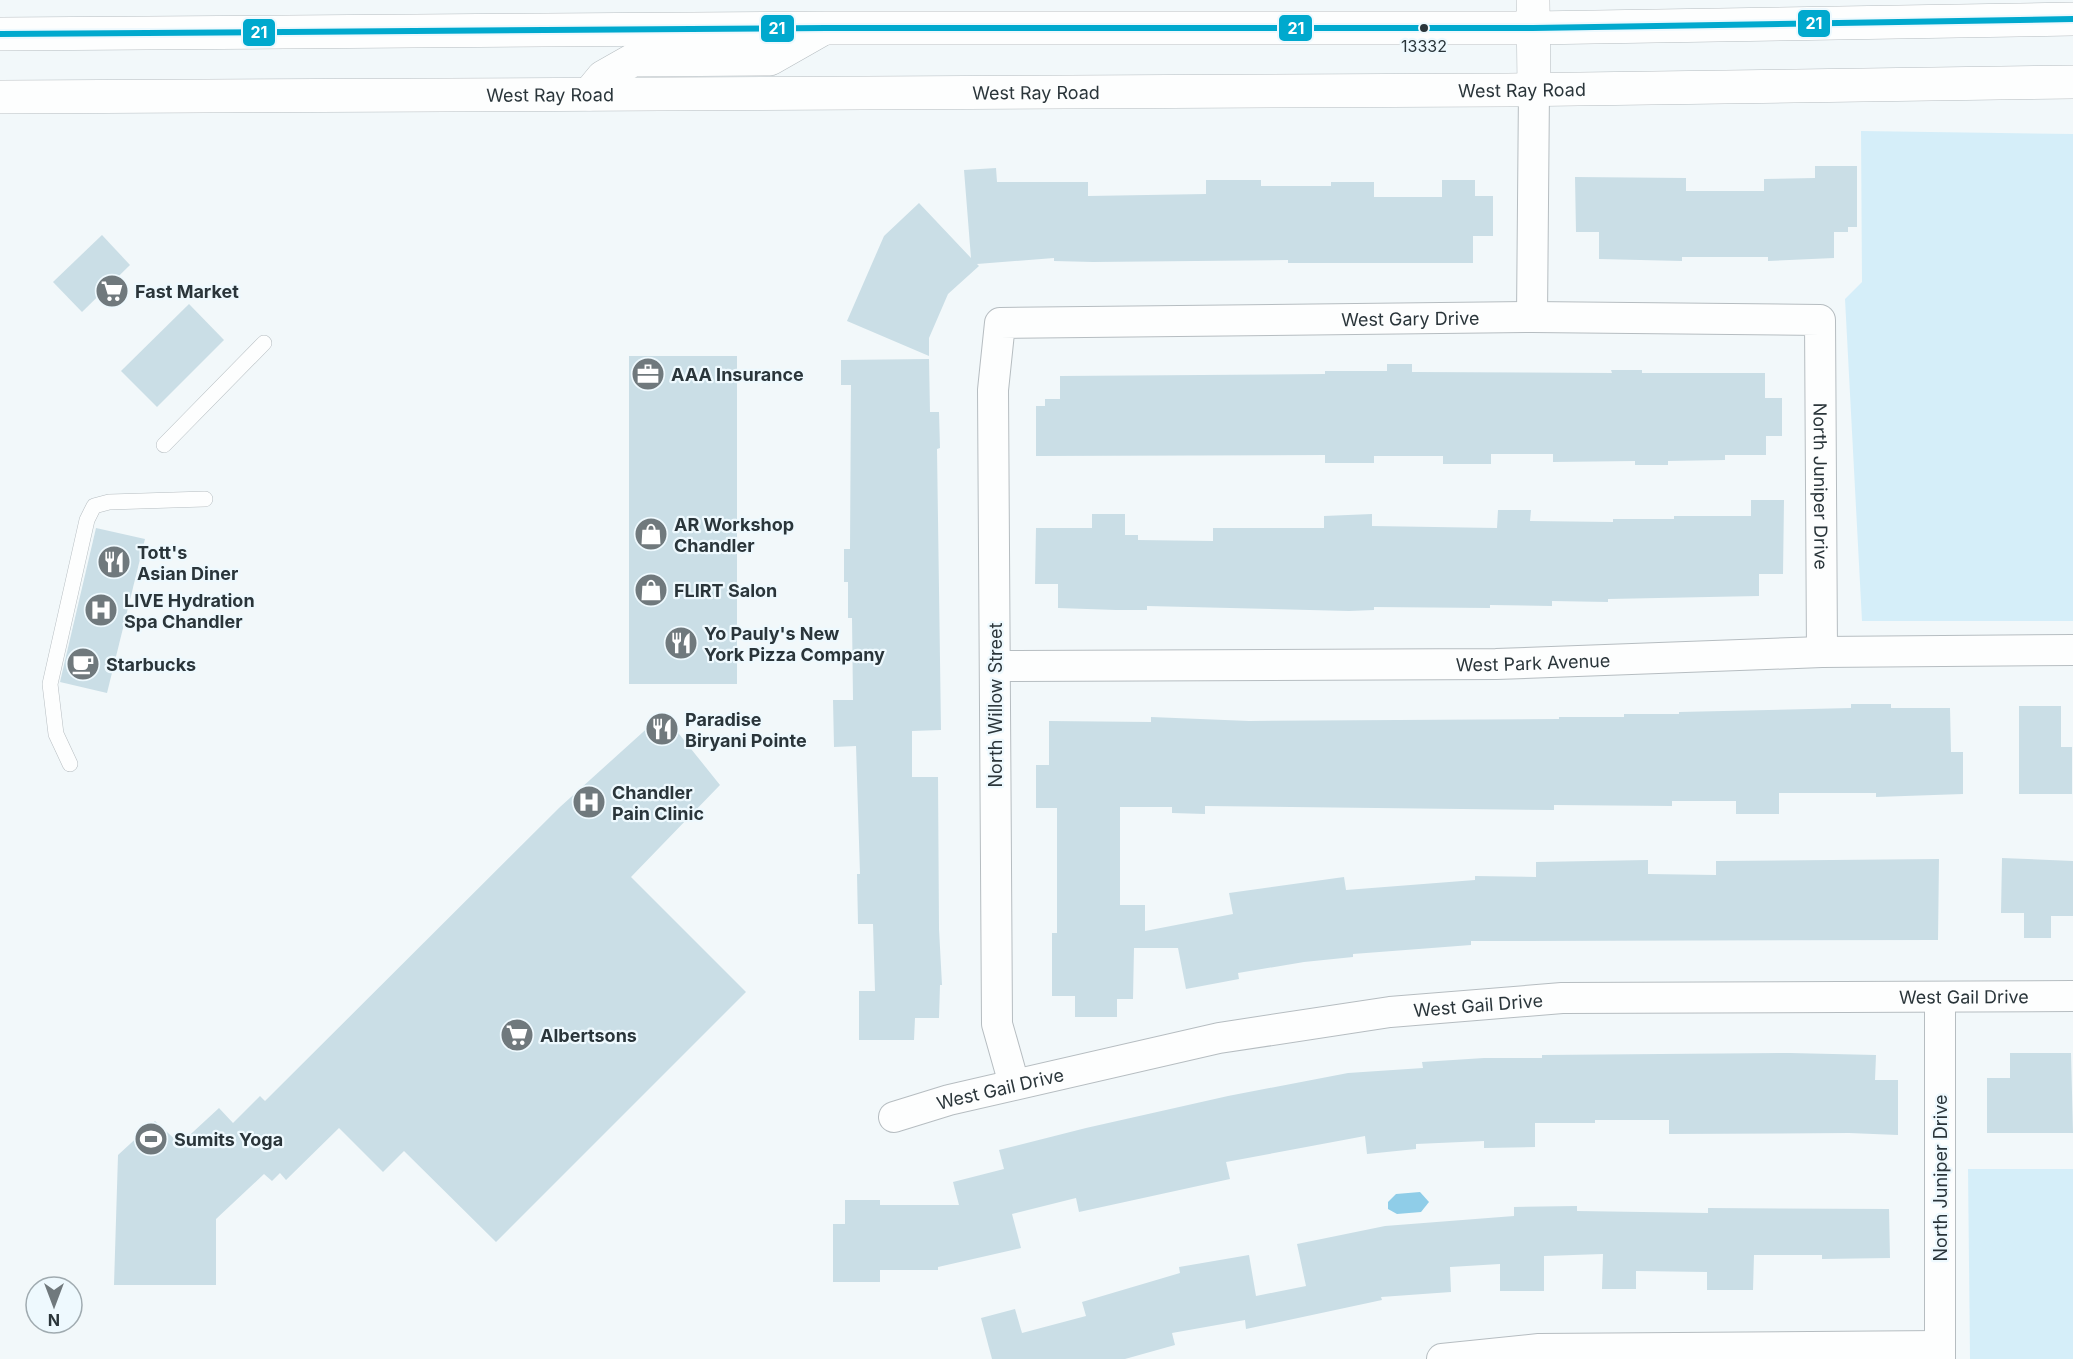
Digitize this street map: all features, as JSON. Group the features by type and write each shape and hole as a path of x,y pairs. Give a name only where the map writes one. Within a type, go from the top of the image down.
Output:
{"main road":[{"path":"0,34 826,28 1533,14 2073,19"},
{"path":"1533,14 1534,89"},
{"path":"589,94 603,77 633,60 770,58 826,28"},
{"name":"West Ray Road","path":"0,97 1534,89 2073,82"}],"street":[{"path":"1532,317 1534,89"},
{"name":"West Gary Drive","path":"1000,323 1532,317 1820,320"},
{"name":"North Juniper Drive","path":"1820,320 1822,652"},
{"name":"North Willow Street","path":"1000,323 993,390 997,1024 1014,1084"},
{"name":"West Park Avenue","path":"995,666 1496,664 1822,652 2073,650"},
{"name":"West Gail Drive","path":"894,1117 1014,1084 1219,1038 1390,1012 1562,998 2073,996"},
{"name":"North Juniper Drive","path":"1940,997 1940,1353"},
{"path":"1442,1359 1539,1349 1940,1353"}],"lane":[{"path":"164,445 264,343"},
{"path":"70,764 56,734 50,684 87,520 94,506 109,502 205,499"}],"shaded area":[{"path":"1861,131 2073,134 2073,621 1862,621 1845,299 1862,282"},
{"path":"1968,1169 2073,1169 2073,1359 1970,1359"}],"water":[{"path":"1420,1192 1429,1202 1421,1212 1397,1214 1388,1209 1388,1202 1396,1194"}],"building":[{"path":"1815,166 1857,166 1857,227 1848,227 1848,232 1834,232 1834,258 1768,261 1768,257 1682,257 1682,261 1599,259 1599,232 1576,232 1575,177 1686,178 1686,191 1764,191 1764,179 1815,178"},
{"path":"996,168 997,182 1088,182 1088,196 1206,194 1206,180 1261,180 1261,186 1331,186 1331,182 1374,182 1374,197 1442,197 1442,180 1475,180 1475,196 1493,196 1493,236 1473,236 1473,263 1288,263 1288,260 1093,262 1054,261 1054,258 977,264 979,266 948,294 929,338 929,356 847,321 884,236 919,203 971,258 964,170"},
{"path":"102,235 130,265 82,312 53,282"},
{"path":"189,304 224,340 157,407 121,371"},
{"path":"629,356 737,356 737,684 629,684"},
{"path":"929,359 930,412 939,412 940,448 937,449 941,730 912,731 912,777 938,777 939,929 942,985 940,985 939,1018 915,1018 914,1040 859,1040 859,991 875,991 873,924 858,924 857,874 860,874 856,746 834,747 833,700 853,700 852,618 848,618 848,582 844,582 844,549 850,549 851,385 841,385 841,360"},
{"path":"1387,364 1412,364 1412,372 1612,373 1611,370 1642,370 1642,373 1765,373 1765,398 1782,398 1782,436 1766,436 1766,455 1725,455 1725,460 1668,461 1668,465 1635,465 1635,461 1553,462 1553,454 1491,454 1491,464 1443,464 1443,456 1374,456 1374,463 1325,463 1325,455 1036,456 1036,406 1045,406 1045,399 1060,399 1060,376 1325,374 1325,371 1387,371"},
{"path":"1751,500 1784,500 1783,574 1759,574 1759,596 1608,599 1608,602 1552,601 1552,606 1490,605 1490,608 1374,607 1374,610 1349,611 1147,606 1147,610 1116,610 1058,608 1058,584 1035,584 1036,528 1092,528 1092,514 1125,514 1125,535 1138,535 1138,540 1213,541 1213,528 1324,528 1324,516 1372,514 1372,526 1497,528 1498,510 1531,510 1530,521 1613,522 1613,519 1674,519 1674,516 1751,516"},
{"path":"96,528 145,539 107,693 60,682"},
{"path":"1851,704 1891,704 1891,708 1950,708 1951,752 1963,752 1963,794 1876,797 1876,793 1779,793 1779,814 1736,814 1736,801 1672,801 1672,806 1554,805 1554,810 1205,806 1205,814 1172,813 1172,807 1120,807 1120,905 1145,905 1145,931 1233,914 1229,893 1344,877 1346,890 1475,880 1475,876 1536,877 1536,862 1648,860 1648,874 1716,875 1716,861 1939,859 1938,940 1471,941 1471,945 1353,954 1353,957 1304,962 1238,973 1239,979 1186,989 1178,948 1134,948 1133,999 1117,999 1117,1017 1075,1017 1075,996 1052,996 1052,933 1057,933 1057,808 1036,808 1036,765 1049,765 1049,721 1151,722 1151,717 1249,721 1559,719 1559,717 1624,717 1624,714 1851,708"},
{"path":"2019,706 2061,706 2061,747 2072,747 2072,794 2019,794"},
{"name":"Albertsons","path":"663,714 720,785 631,877 746,992 496,1242 404,1151 383,1172 339,1128 286,1180 280,1173 272,1181 264,1174 216,1219 216,1285 114,1285 118,1155 155,1121 180,1144 219,1108 233,1123 260,1096 265,1101 560,807"},
{"path":"2002,858 2073,861 2073,916 2051,916 2051,938 2024,938 2024,913 2001,913"},
{"path":"1790,1053 1876,1055 1875,1080 1898,1080 1898,1135 1669,1134 1669,1120 1595,1120 1595,1123 1535,1123 1535,1147 1484,1148 1484,1141 1416,1144 1416,1149 1367,1154 1365,1136 1226,1162 1230,1179 1079,1212 1076,1198 1012,1214 1021,1248 938,1267 938,1270 880,1270 880,1282 833,1282 833,1224 845,1224 845,1200 880,1200 880,1205 959,1205 953,1182 1004,1169 999,1150 1086,1128 1228,1096 1348,1073 1423,1068 1422,1062 1484,1058 1542,1058 1542,1055"},
{"path":"2010,1053 2071,1053 2073,1133 1987,1133 1987,1078 2010,1078"},
{"path":"1577,1206 1577,1211 1708,1213 1708,1208 1889,1209 1890,1258 1822,1259 1822,1255 1754,1255 1753,1290 1707,1290 1707,1272 1636,1271 1636,1289 1602,1289 1603,1254 1544,1256 1544,1291 1500,1291 1500,1264 1450,1267 1451,1292 1381,1297 1382,1300 1246,1329 1245,1320 1172,1333 1175,1345 1125,1359 992,1359 981,1318 1015,1309 1022,1333 1086,1316 1082,1302 1180,1273 1179,1267 1249,1255 1256,1296 1306,1286 1297,1244 1385,1226 1514,1216 1514,1207"}],"transit line":[{"name":"21","path":"0,34 826,28 1533,28 2073,19"}],"place":[{"name":"13332","path":"1424,28"},
{"name":"Fast Market","path":"112,291"},
{"name":"AAA Insurance","path":"648,374"},
{"name":"AR Workshop Chandler","path":"651,534"},
{"name":"Tott's Asian Diner","path":"114,562"},
{"name":"FLIRT Salon","path":"651,590"},
{"name":"LIVE Hydration Spa Chandler","path":"101,610"},
{"name":"Yo Pauly's New York Pizza Company","path":"681,643"},
{"name":"Starbucks","path":"83,664"},
{"name":"Paradise Biryani Pointe","path":"662,729"},
{"name":"Chandler Pain Clinic","path":"589,802"},
{"name":"Albertsons","path":"517,1035"},
{"name":"Sumits Yoga","path":"151,1139"}]}
